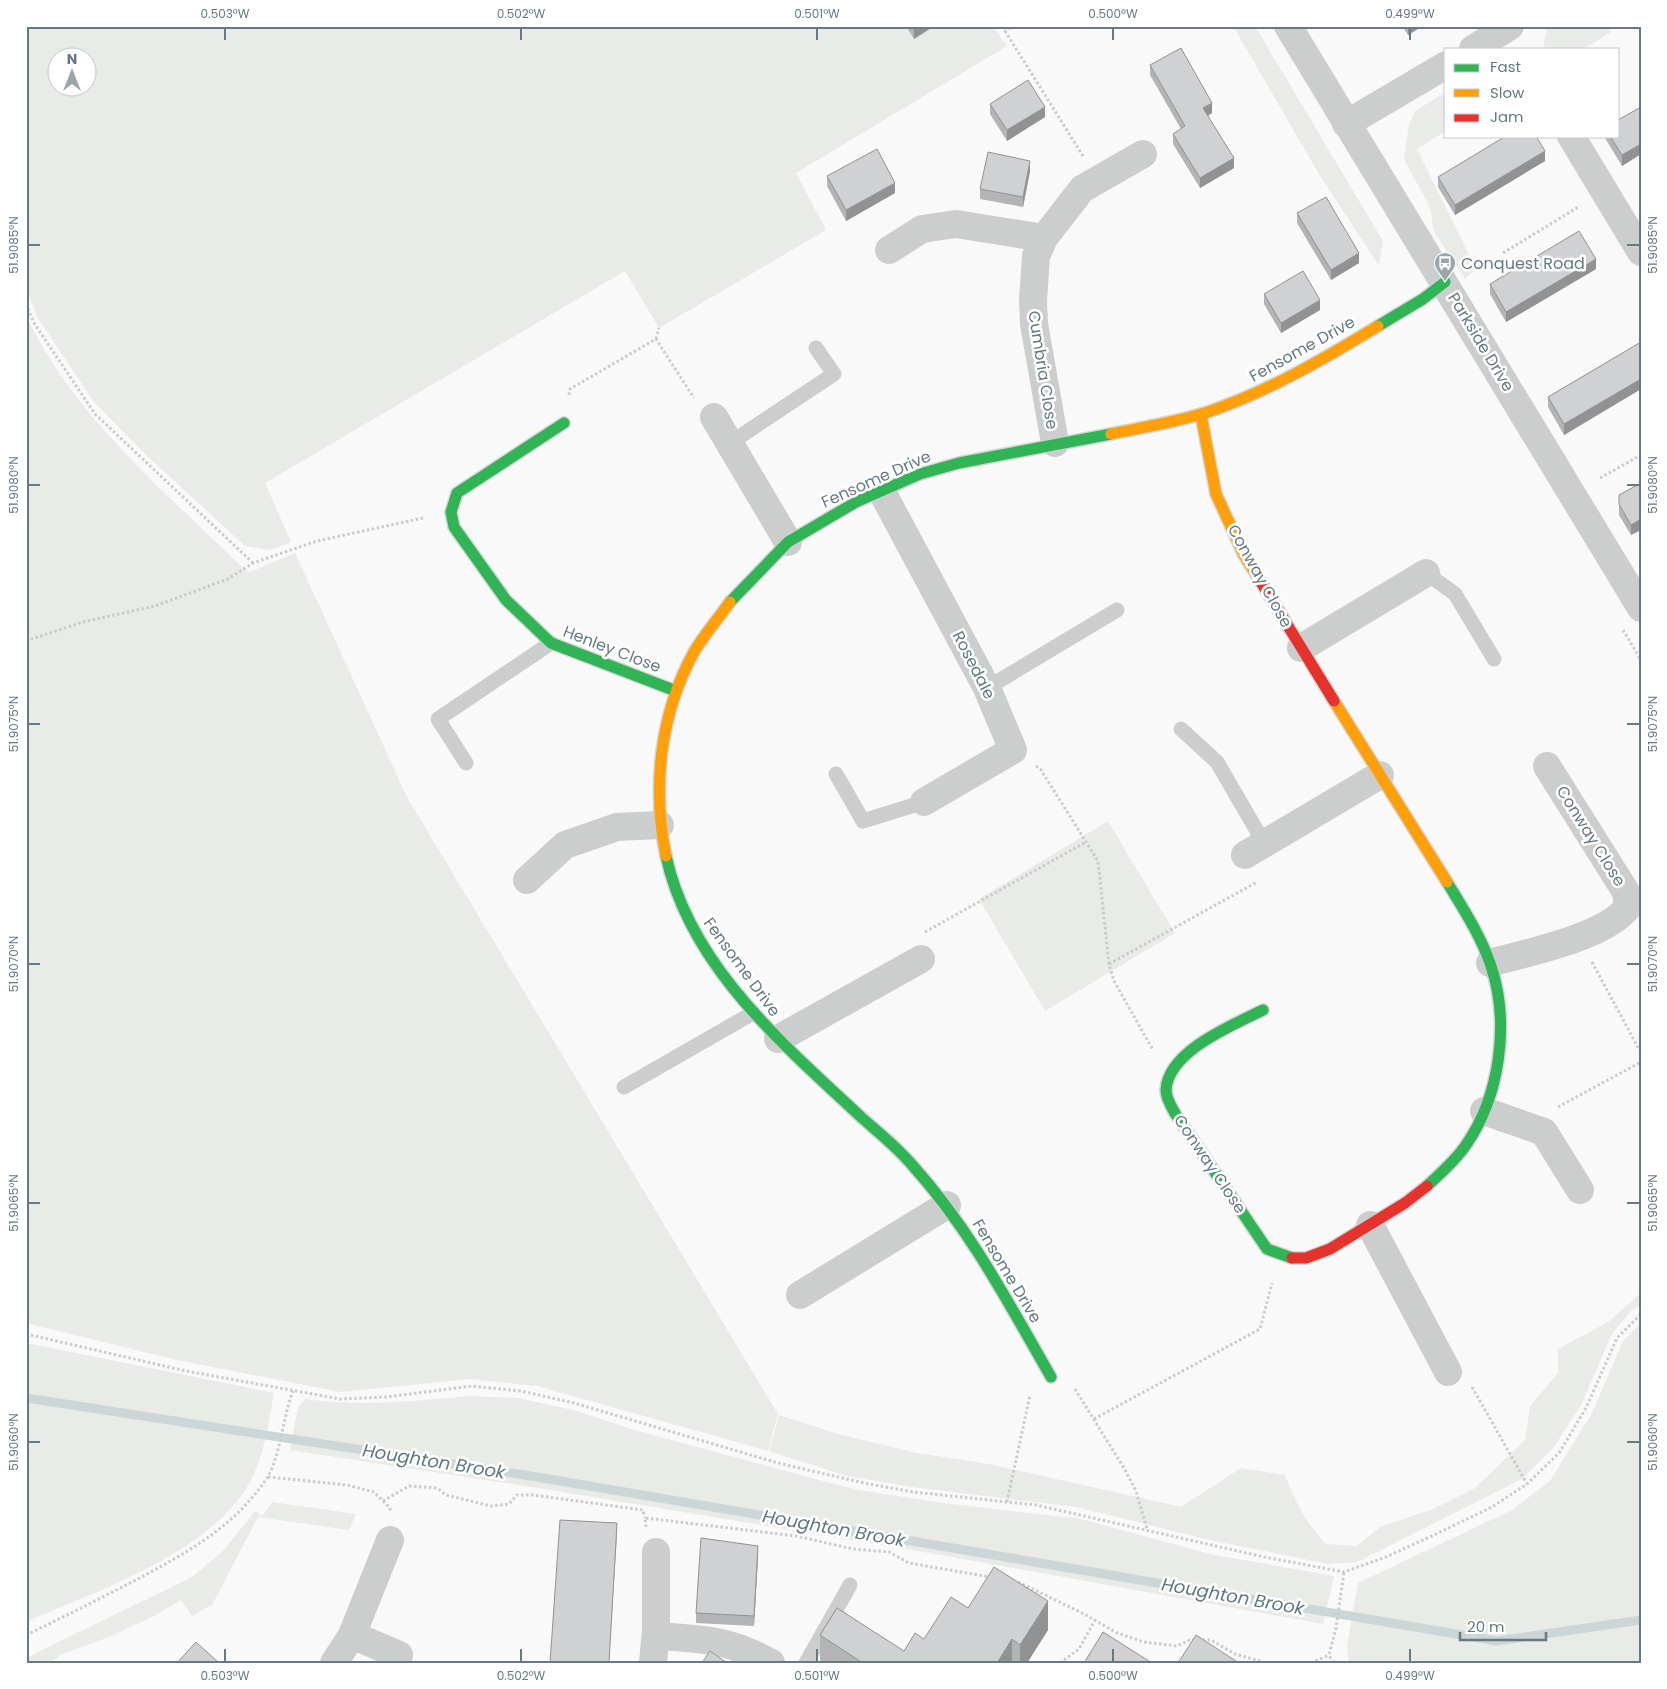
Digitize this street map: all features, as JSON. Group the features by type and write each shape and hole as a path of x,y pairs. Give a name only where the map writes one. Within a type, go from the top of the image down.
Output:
{"street":[{"name":"Parkside Drive","path":"1288,26 1641,608"},
{"path":"1476,48 1512,34"},
{"path":"1346,124 1444,66"},
{"path":"1572,138 1641,252"},
{"name":"Cumbria Close","path":"1055,443 1034,324 1033,301 1036,256 1044,238 1082,189 1143,154"},
{"path":"889,250 922,229 956,224 1044,238"},
{"name":"Fensome Drive","path":"1051,1377 971,1240 947,1204 912,1164 778,1039 753,1013 696,936 672,882 660,825 660,756 676,691 695,651 736,594 788,542 848,506 920,474 951,465 1201,415 1280,384 1423,299 1444,282"},
{"name":"Conway Close","path":"1169,1079 1166,1090 1176,1115 1267,1248 1279,1256 1292,1259 1315,1257 1338,1246 1419,1194 1466,1147 1484,1111 1493,1086 1500,1043 1499,1000 1490,963 1474,925 1244,555 1216,494 1201,415"},
{"path":"714,417 788,542"},
{"path":"451,512 457,492 564,423"},
{"name":"Rosedale","path":"882,492 987,688 1013,750"},
{"name":"Henley Close","path":"451,512 454,526 506,600 551,643 676,691"},
{"path":"1301,648 1426,573"},
{"path":"924,802 1013,750"},
{"name":"Conway Close","path":"1490,963 1579,937 1621,916 1628,907 1626,892 1547,766"},
{"path":"1255,849 1380,774"},
{"path":"527,880 565,845 617,827 660,825"},
{"path":"778,1039 921,959"},
{"path":"1169,1079 1175,1068 1205,1040 1263,1010"},
{"path":"1484,1111 1544,1132 1580,1190"},
{"path":"800,1296 947,1204"},
{"path":"1370,1225 1448,1372"},
{"path":"334,1663 352,1635 390,1540"},
{"path":"653,1663 656,1636 656,1552"},
{"path":"352,1635 399,1655"},
{"path":"656,1636 719,1641 753,1652 771,1663"}],"lane":[{"path":"730,443 834,374 816,348"},
{"path":"1426,573 1456,594 1494,659"},
{"path":"987,688 1117,610"},
{"path":"466,763 438,720 551,643"},
{"path":"1181,729 1217,762 1255,849"},
{"path":"836,774 863,820 924,802"},
{"path":"624,1087 753,1013"},
{"path":"806,1663 850,1585"}],"path":[{"path":"1002,26 1099,180"},
{"path":"1005,31 1014,26"},
{"path":"1504,253 1604,192"},
{"path":"26,304 34,322 95,414 253,563"},
{"path":"564,423 570,389 656,339 659,328"},
{"path":"656,339 698,404 714,417"},
{"path":"1600,478 1641,455"},
{"path":"26,641 83,622 155,606 228,579 253,563 317,541 451,512"},
{"path":"1013,750 1041,770 1098,861 1109,964 1114,981 1169,1079"},
{"path":"921,959 925,930 1086,842"},
{"path":"1109,964 1256,883 1255,849"},
{"path":"1579,937 1641,1053"},
{"path":"1524,1126 1641,1062"},
{"path":"1094,1418 1260,1330 1279,1256"},
{"path":"26,1334 186,1371 340,1399 386,1397 472,1386 521,1391 574,1403 778,1463 840,1478 913,1492 1036,1505 1148,1529 1264,1557 1344,1572 1386,1557 1436,1534 1492,1507 1527,1484 1559,1453 1586,1408 1617,1338 1641,1314"},
{"path":"1007,1502 1039,1356"},
{"path":"1448,1372 1460,1365 1527,1484"},
{"path":"1051,1377 1071,1383 1094,1418 1136,1491 1148,1529"},
{"path":"26,1635 86,1606 202,1544 237,1515 268,1477 286,1408 293,1391"},
{"path":"268,1477 347,1485 374,1492 390,1508 390,1540"},
{"path":"383,1501 409,1486 437,1488 446,1495 491,1506 509,1504 517,1495 533,1495 643,1510 646,1532 656,1552"},
{"path":"645,1518 796,1536 853,1549 889,1552 909,1563 997,1579"},
{"path":"1333,1663 1329,1655 1336,1628 1344,1572"},
{"path":"1017,1582 1117,1632 1144,1642 1176,1646 1190,1640 1211,1640 1235,1654 1267,1663"},
{"path":"1060,1663 1079,1649 1095,1620"},
{"path":"1311,1663 1329,1655"}],"shaded area":[{"path":"26,26 993,26 1007,46 796,173 826,230 659,328 625,271 265,483 291,542 271,550 245,546 145,454 94,402 39,320 26,290"},
{"path":"1233,26 1255,26 1383,241 1379,266 1319,174"},
{"path":"1547,26 1609,26 1611,32 1586,48 1543,48"},
{"path":"1444,93 1444,132 1417,149 1476,269 1465,279 1433,230 1431,211 1404,159 1409,124 1415,111"},
{"path":"26,315 44,350 67,384 94,418 122,450 243,568 250,572 295,553 407,797 778,1414 768,1451 537,1386 471,1379 340,1392 177,1360 26,1323"},
{"path":"1108,821 1175,933 1045,1011 979,899"},
{"path":"1641,1293 1641,1305 1630,1312 1612,1334 1581,1405 1554,1447 1522,1479 1357,1562 1329,1564 1214,1541 1076,1507 912,1487 847,1476 769,1451 779,1415 838,1434 917,1453 989,1464 1181,1507 1241,1468 1285,1475 1302,1512 1326,1544 1357,1546 1380,1527 1433,1509 1475,1488 1525,1440 1530,1406 1558,1373 1558,1349 1608,1322"},
{"path":"1641,1323 1641,1663 1349,1663 1347,1646 1358,1583 1512,1510 1550,1481 1592,1413 1623,1341"},
{"path":"26,1343 274,1393 265,1442 258,1465 247,1487 228,1511 205,1532 147,1568 116,1584 26,1622"},
{"path":"470,1396 518,1398 577,1411 634,1430 853,1489 943,1503 1081,1519 1210,1554 1334,1576 1323,1624 935,1554 532,1487 290,1450 298,1407 305,1399 367,1403"},
{"path":"272,1502 356,1514 349,1530 258,1517 212,1605 192,1616 181,1600 156,1615 109,1637 60,1655 49,1663 26,1663 26,1658 192,1577 223,1551 255,1511 262,1516"}],"building":[{"path":"1181,48 1212,103 1203,108 1234,158 1200,178 1173,134 1185,126 1150,65"},
{"path":"1028,80 1045,107 1007,130 990,104"},
{"path":"1641,107 1641,144 1622,155 1611,138 1620,138 1620,119"},
{"path":"1503,138 1537,138 1545,151 1455,205 1438,177"},
{"path":"877,149 895,183 846,210 827,176"},
{"path":"988,152 1030,161 1023,197 980,189"},
{"path":"1326,197 1359,253 1331,270 1297,213"},
{"path":"1579,231 1596,259 1506,312 1490,284"},
{"path":"1303,271 1320,300 1281,323 1264,294"},
{"path":"1641,342 1641,379 1564,424 1548,397"},
{"path":"1641,483 1641,519 1631,525 1619,504 1619,495"},
{"path":"560,1520 617,1523 609,1663 550,1663"},
{"path":"701,1538 758,1546 754,1616 696,1613"},
{"path":"994,1567 1048,1601 1020,1645 1012,1639 997,1663 863,1663 820,1635 837,1608 904,1651 915,1633 924,1639 951,1597 968,1608"},
{"path":"1103,1632 1152,1663 1084,1663"},
{"path":"1196,1635 1239,1663 1178,1663"},
{"path":"196,1642 219,1663 177,1663"},
{"path":"710,1651 727,1663 702,1663"}],"waterway":[{"name":"Houghton Brook","path":"26,1398 531,1476 1497,1641 1641,1620"}],"traffic: fast":[{"path":"1378,326 1423,299 1445,282"},
{"path":"564,423 457,493 451,512 454,527 506,600 551,643 676,691"},
{"path":"730,602 788,542 856,502 920,474 959,463 1111,434"},
{"path":"666,856 678,896 695,933 717,967 771,1031 901,1153 934,1190 988,1268 1051,1377"},
{"path":"1427,1186 1458,1156 1478,1126 1494,1082 1500,1035 1500,1011 1497,988 1491,966 1477,934 1447,882"},
{"path":"1263,1010 1204,1041 1190,1052 1178,1063 1170,1076 1166,1093 1176,1115 1267,1249 1292,1258"}],"traffic: slow":[{"path":"1111,434 1184,419 1231,404 1296,374 1378,326"},
{"path":"1201,415 1216,494 1244,555 1261,582"},
{"path":"666,856 660,804 660,777 662,751 673,700 694,652 730,602"},
{"path":"1334,701 1447,882"}],"traffic: jam":[{"path":"1261,582 1334,701"},
{"path":"1292,1258 1306,1258 1330,1249 1405,1203 1427,1186"}],"place":[{"name":"Conquest Road","path":"1445,282"}]}
